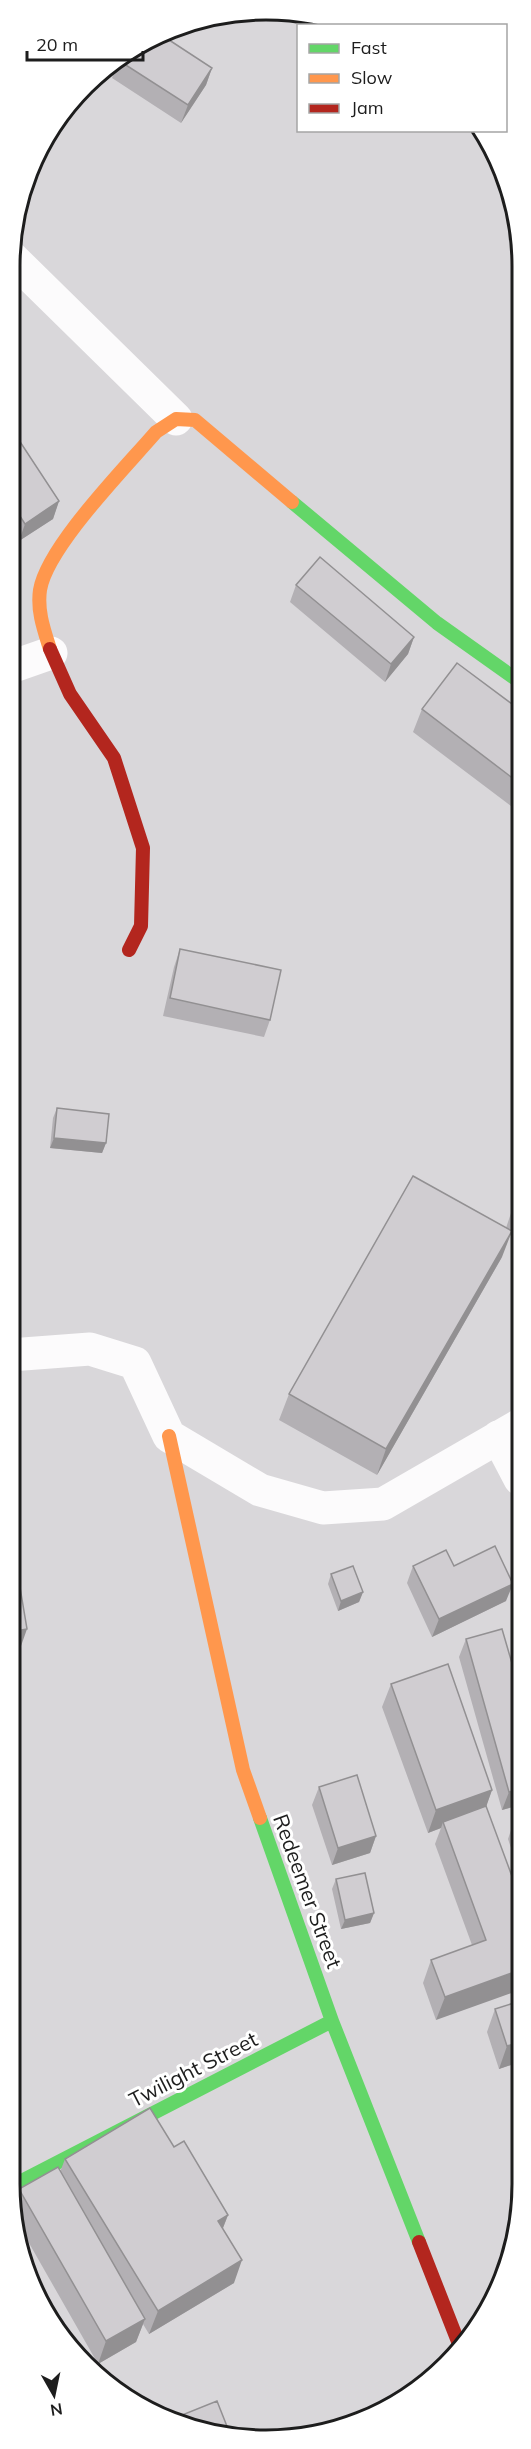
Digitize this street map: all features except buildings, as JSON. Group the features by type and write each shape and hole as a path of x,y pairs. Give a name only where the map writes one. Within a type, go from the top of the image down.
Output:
{"street":[{"path":"20,266 176,419"},
{"path":"129,950 141,926 142,848 114,758 70,694 51,653 40,616 40,589 62,542 156,432 176,419 195,420 210,430 437,623 512,676"},
{"path":"20,664 51,653"},
{"path":"20,1354 90,1349 135,1363 169,1436 260,1490 323,1508 382,1503 509,1431"},
{"name":"Redeemer Street","path":"169,1436 243,1770 332,2021 457,2338"},
{"name":"Twilight Street","path":"20,2182 332,2021"}],"shaded area":[{"path":"249,20 282,20 313,24 297,24 297,132 472,132 493,171 507,218 511,249 511,2200 507,2231 493,2278 479,2306 461,2333 428,2368 388,2397 360,2411 313,2425 266,2430 218,2425 171,2411 142,2397 103,2368 70,2333 52,2306 33,2263 20,2200 20,249 28,202 38,171 52,142 70,116 103,81 143,52 171,38 218,24"}],"traffic: fast":[{"path":"292,502 437,623 512,676"},
{"path":"260,1818 332,2021 419,2242"},
{"path":"20,2182 332,2021"}],"traffic: slow":[{"path":"50,649 39,605 40,590 46,572 57,552 89,508 156,432 176,419 195,420 292,502"},
{"path":"169,1436 243,1770 260,1818"}],"traffic: jam":[{"path":"50,649 70,694 114,758 143,848 141,926 129,950"},
{"path":"419,2242 457,2338"}]}
